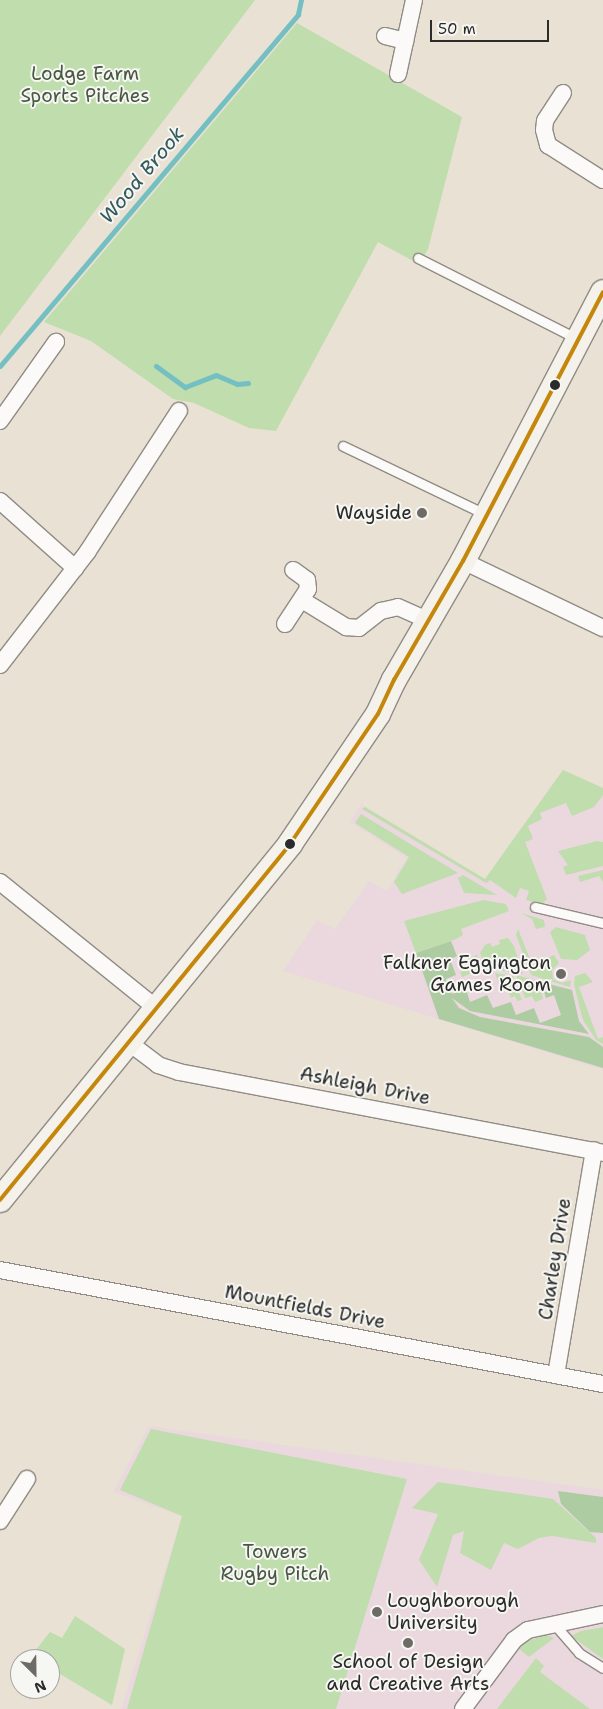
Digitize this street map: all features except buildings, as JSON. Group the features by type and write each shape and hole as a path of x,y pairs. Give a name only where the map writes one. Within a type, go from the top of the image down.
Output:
{"street":[{"path":"398,74 414,0"},
{"path":"385,36 405,41"},
{"path":"563,93 545,121 544,130 548,145 603,180"},
{"path":"1,1198 95,1087 128,1042 290,844 378,714 394,680 430,621 463,561 603,292"},
{"path":"0,421 52,361 56,342"},
{"path":"0,665 75,568 175,430 179,411"},
{"path":"0,501 75,568"},
{"path":"463,561 603,628"},
{"path":"286,624 302,600 308,584 293,570"},
{"path":"302,600 346,627 359,628 380,611 398,607 430,621"},
{"path":"0,882 156,1008"},
{"name":"Ashleigh Drive","path":"128,1042 158,1065 178,1072 598,1152"},
{"name":"Charley Drive","path":"556,1375 598,1152"},
{"name":"Mountfields Drive","path":"0,1270 603,1384"},
{"path":"0,1521 27,1479"},
{"path":"463,1709 514,1640 528,1630 603,1614"}],"lane":[{"path":"418,258 578,338"},
{"path":"342,446 487,515"},
{"path":"535,908 603,923"},
{"path":"555,1625 579,1653 603,1668"}],"shaded area":[{"path":"563,770 603,788 603,1070 283,971 317,920 335,929 369,881 387,891 406,858 350,822 361,804 485,879"},
{"name":"Loughborough University","path":"149,1426 603,1490 603,1709 121,1709 182,1516 113,1492"}],"green space":[{"name":"Lodge Farm Sports Pitches","path":"0,0 255,0 0,336"},
{"path":"297,23 462,117 428,249 419,264 378,242 276,431 249,428 194,403 173,399 91,341 44,322"},
{"path":"563,770 603,788 603,795 594,807 572,816 566,803 540,813 542,819 528,826 533,839 525,842 547,899 542,904 526,900 529,891 520,888 516,898 490,880 486,883 362,809 365,807 485,879"},
{"path":"361,814 458,873 402,894 394,882 409,857 355,823"},
{"path":"597,841 603,842 603,866 566,875 563,867 568,865 558,851"},
{"path":"603,870 603,882 599,876 580,882 578,876"},
{"path":"463,875 497,895 464,893 458,878"},
{"path":"483,900 506,904 509,911 461,929 463,935 456,939 416,953 404,921"},
{"path":"521,913 544,920 545,927 536,929 532,919"},
{"path":"556,927 585,935 590,950 577,960 561,959 550,932"},
{"path":"518,929 534,969 549,963 547,958 554,955 559,963 552,970 553,979 562,983 571,980 570,987 531,975 516,935"},
{"path":"508,938 514,946 523,974 486,968 480,953 485,945 490,943 492,947 500,944 499,940"},
{"path":"451,941 457,956 450,959 456,975 446,979 452,994 466,989 470,1002 487,995 493,1008 511,1002 516,1015 534,1008 540,1023 561,1015 554,995 546,998 541,982 572,990 579,1021 589,1034 470,1011 452,998 459,1008 480,1017 589,1037 603,1047 603,1068 439,1019 416,953"},
{"path":"477,955 483,969 462,977 460,972 468,969 465,960"},
{"path":"495,973 513,976 522,1000 517,1001 515,996 511,998 506,984 500,986"},
{"path":"585,973 593,982 579,987 598,1039 603,1037 603,1044 596,1040 583,1020 579,1005 574,984 575,976"},
{"path":"516,975 538,981 543,999 535,1002 532,996 525,998"},
{"name":"Towers Rugby Pitch","path":"151,1429 407,1479 336,1709 127,1709 182,1516 120,1490"},
{"path":"438,1482 553,1499 596,1538 596,1543 552,1536 539,1538 518,1549 504,1543 491,1570 460,1553 464,1531 453,1535 437,1587 419,1560 438,1514 412,1508"},
{"path":"558,1491 603,1497 603,1533 590,1532 561,1504"},
{"path":"75,1616 125,1649 112,1705 60,1674 60,1649 37,1649 50,1632 62,1638"},
{"path":"603,1627 603,1659 571,1636 581,1631"},
{"path":"546,1635 554,1638 529,1657 518,1648 524,1642"},
{"path":"536,1658 544,1666 540,1672 590,1709 497,1709"}],"waterway":[{"name":"Wood Brook","path":"0,366 298,14 301,0"},
{"path":"156,366 185,387 216,375 237,384 248,383"}],"transit line":[{"path":"0,1200 290,844 378,714 394,680 463,561 603,292"}],"place":[{"name":"Wayside","path":"422,513"},
{"name":"Falkner Eggington Games Room","path":"561,974"},
{"name":"Loughborough University","path":"377,1612"},
{"name":"School of Design and Creative Arts","path":"408,1643"}]}
